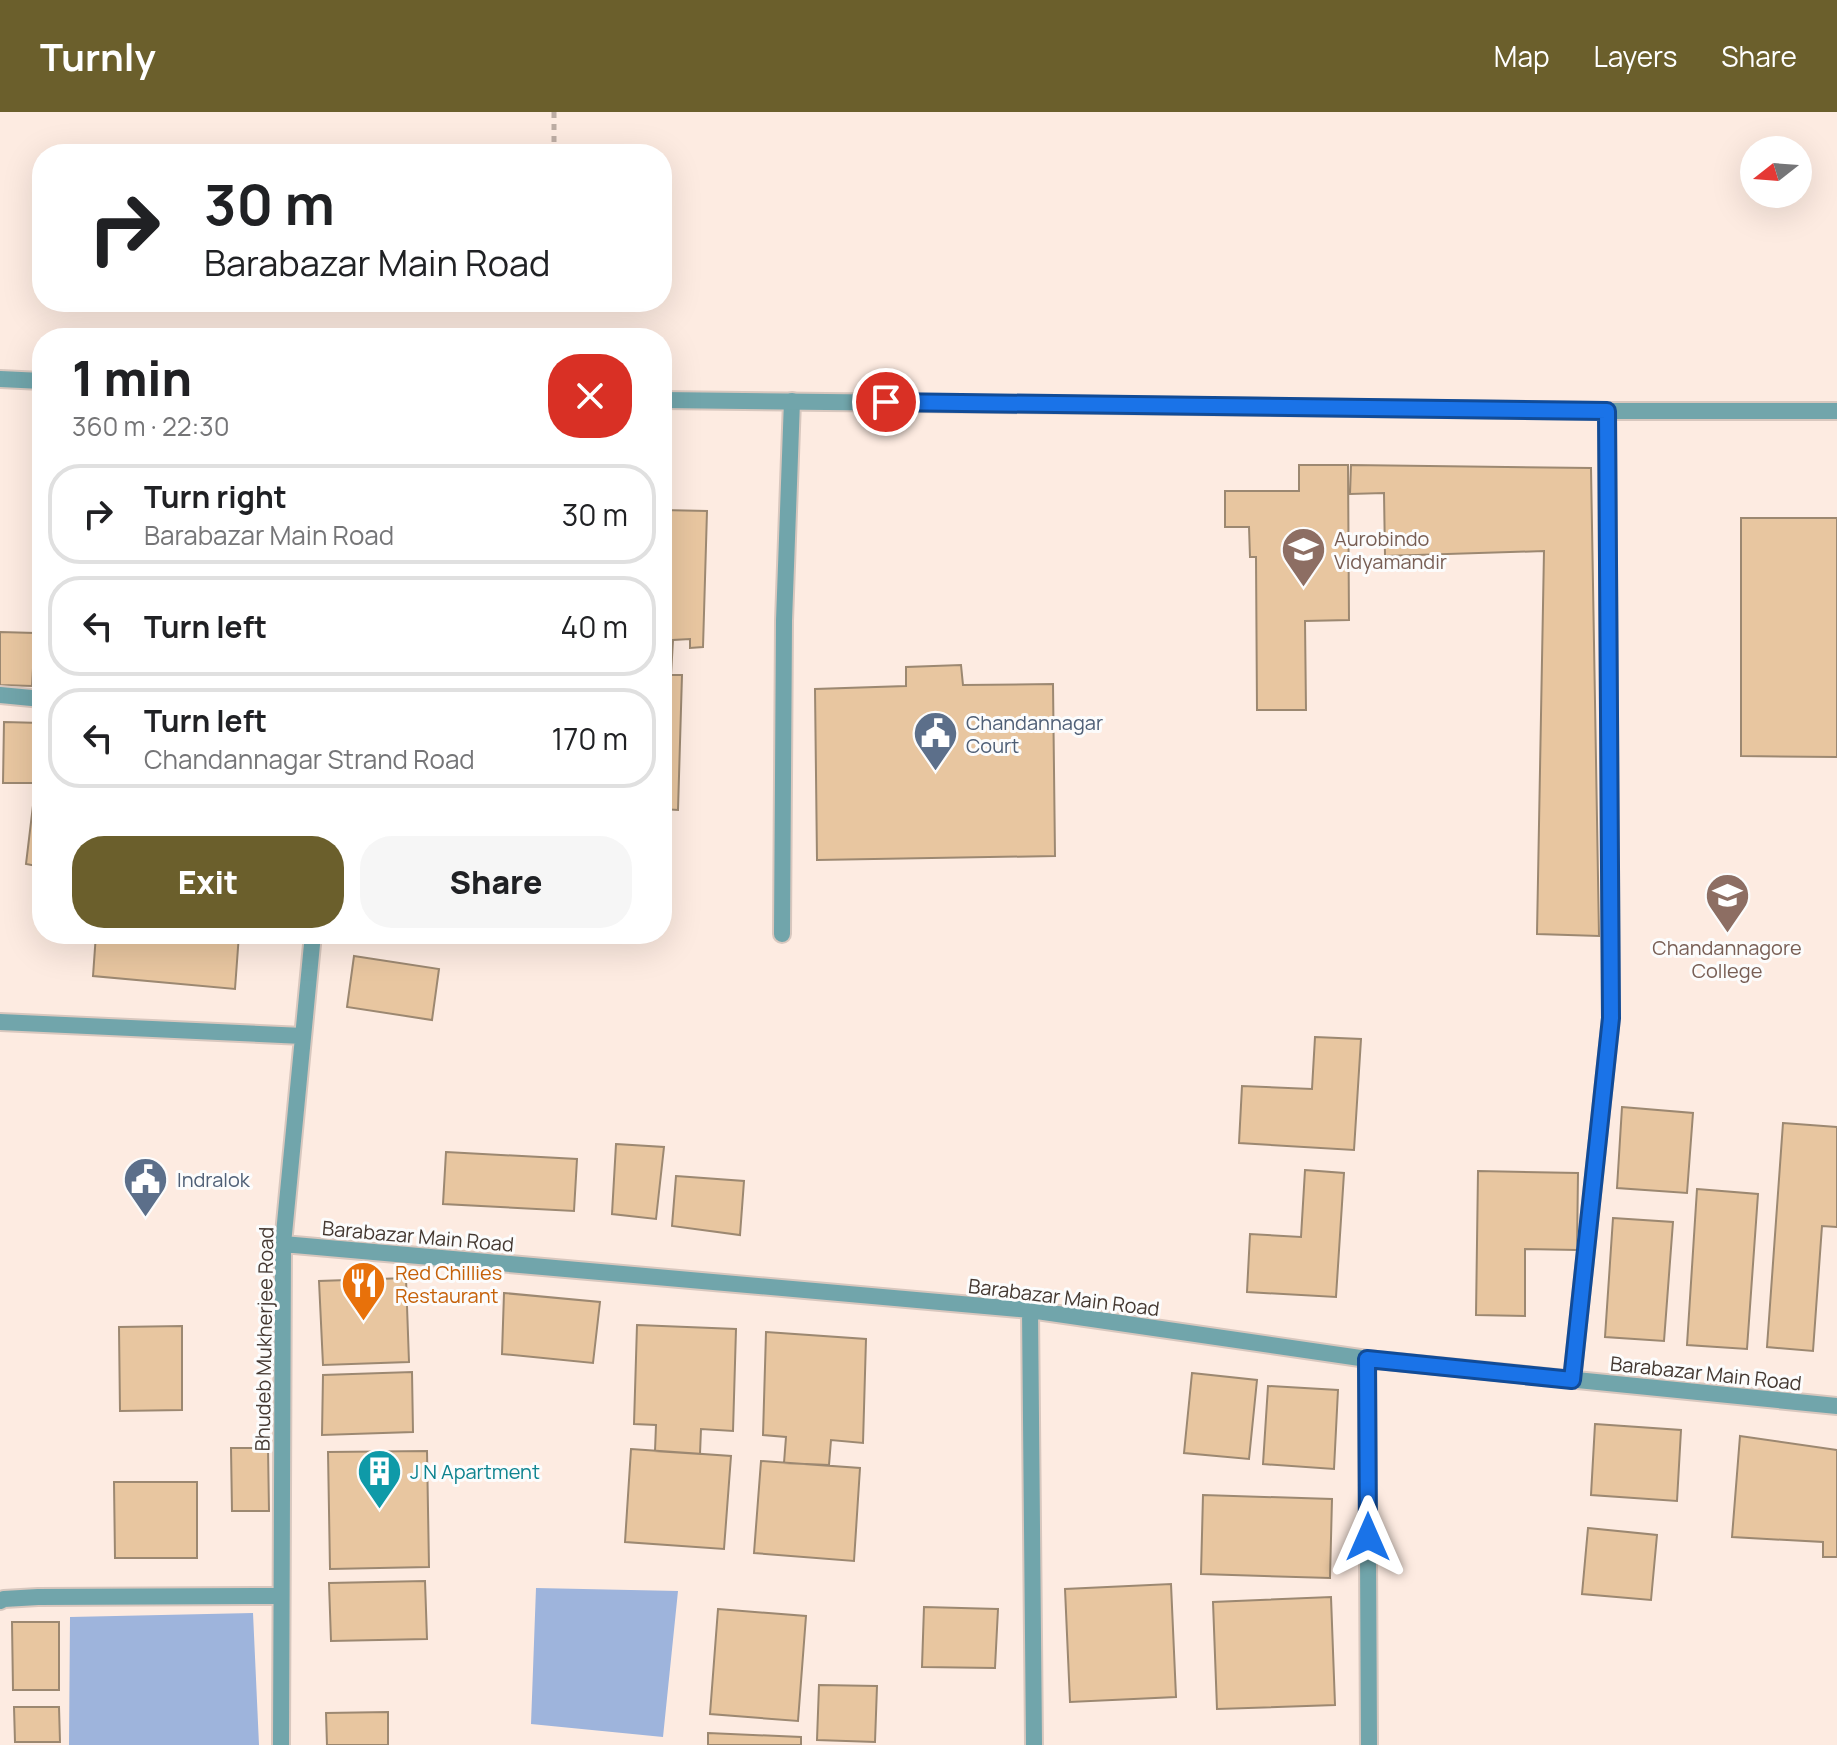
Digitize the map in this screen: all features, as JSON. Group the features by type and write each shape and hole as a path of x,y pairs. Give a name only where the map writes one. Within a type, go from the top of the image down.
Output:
{"street":[{"path":"0,379 32,381"},
{"path":"672,400 1837,411"},
{"path":"782,934 784,621 792,401"},
{"path":"1572,1380 1611,1018 1607,411"},
{"path":"0,695 32,698"},
{"name":"Bhudeb Mukherjee Road","path":"281,1745 283,1244 312,944"},
{"path":"0,1022 303,1036"},
{"name":"Barabazar Main Road","path":"283,1244 1030,1310 1367,1359 1837,1406"},
{"path":"1030,1310 1034,1745"},
{"path":"1367,1359 1369,1745"},
{"path":"0,1601 38,1597 281,1596"}],"path":[{"path":"554,112 554,144"}],"water":[{"path":"536,1588 678,1591 663,1737 531,1724"},
{"path":"253,1613 259,1745 69,1745 70,1617"}],"building":[{"name":"Aurobindo Vidyamandir","path":"1299,465 1348,465 1349,620 1305,621 1306,710 1257,710 1256,557 1250,557 1249,527 1225,527 1225,491 1299,491"},
{"path":"1351,465 1591,468 1599,936 1537,934 1544,551 1385,556 1384,493 1350,494"},
{"path":"672,510 707,511 703,647 690,648 690,639 673,640 672,658"},
{"path":"1741,518 1837,518 1837,757 1741,756"},
{"path":"0,632 32,633 32,686 0,685"},
{"name":"Chandannagar Court","path":"961,665 963,685 1053,684 1055,856 817,860 815,689 906,686 906,667"},
{"path":"672,675 682,675 678,810 672,810"},
{"path":"4,722 32,723 32,783 3,783"},
{"path":"32,814 32,865 26,864"},
{"path":"95,944 238,944 235,989 93,976"},
{"path":"354,956 439,969 432,1020 347,1007"},
{"path":"1315,1037 1361,1039 1354,1150 1239,1143 1242,1086 1312,1089"},
{"path":"1622,1107 1693,1113 1687,1193 1617,1188"},
{"path":"1783,1123 1837,1127 1837,1227 1822,1226 1813,1351 1767,1347"},
{"path":"616,1144 664,1147 656,1219 612,1214"},
{"path":"446,1152 577,1159 574,1211 443,1204"},
{"path":"1305,1170 1344,1173 1336,1297 1247,1292 1250,1234 1301,1237"},
{"path":"1478,1171 1578,1173 1577,1250 1525,1249 1525,1316 1476,1315"},
{"path":"676,1176 744,1181 740,1235 672,1226"},
{"path":"1697,1189 1758,1194 1747,1349 1687,1345"},
{"path":"1613,1218 1673,1222 1664,1341 1605,1337"},
{"name":"Red Chillies Restaurant","path":"406,1278 409,1362 323,1365 319,1281"},
{"path":"504,1293 600,1302 593,1363 502,1354"},
{"path":"637,1325 736,1329 733,1431 701,1429 700,1454 655,1451 656,1425 634,1424"},
{"path":"182,1326 182,1410 120,1411 119,1327"},
{"path":"766,1332 866,1339 863,1443 831,1440 829,1465 784,1463 786,1437 763,1435"},
{"path":"412,1372 413,1432 322,1435 323,1375"},
{"path":"1192,1373 1257,1380 1249,1459 1184,1453"},
{"path":"1268,1386 1338,1390 1334,1469 1263,1464"},
{"path":"1595,1424 1681,1430 1677,1501 1591,1495"},
{"path":"1740,1436 1837,1450 1837,1557 1823,1557 1823,1542 1732,1537"},
{"path":"231,1448 268,1448 269,1511 232,1511"},
{"path":"631,1449 731,1456 724,1549 625,1542"},
{"name":"J N Apartment","path":"427,1451 429,1567 330,1569 328,1452"},
{"path":"761,1461 860,1468 854,1561 754,1553"},
{"path":"114,1482 197,1482 197,1558 115,1558"},
{"path":"1203,1495 1332,1499 1330,1578 1201,1574"},
{"path":"1588,1528 1657,1535 1651,1600 1582,1594"},
{"path":"425,1581 427,1639 331,1641 329,1583"},
{"path":"1171,1584 1176,1697 1070,1702 1065,1589"},
{"path":"1331,1597 1335,1705 1217,1709 1213,1602"},
{"path":"924,1607 998,1609 995,1668 922,1667"},
{"path":"718,1609 806,1616 798,1721 710,1714"},
{"path":"12,1622 59,1622 59,1690 13,1690"},
{"path":"819,1685 877,1686 875,1742 817,1740"},
{"path":"14,1707 59,1707 60,1742 15,1742"},
{"path":"388,1712 388,1745 327,1745 326,1713"},
{"path":"708,1733 801,1737 801,1745 708,1745"}],"place":[{"name":"Aurobindo Vidyamandir","path":"1303,589"},
{"name":"Chandannagar Court","path":"935,772"},
{"name":"Chandannagore College","path":"1727,934"},
{"name":"Indralok","path":"146,1218"},
{"name":"Red Chillies Restaurant","path":"364,1322"},
{"name":"J N Apartment","path":"379,1510"}],"route":[{"path":"886,402 1607,411 1611,1018 1572,1380 1367,1359 1368,1537"}]}
